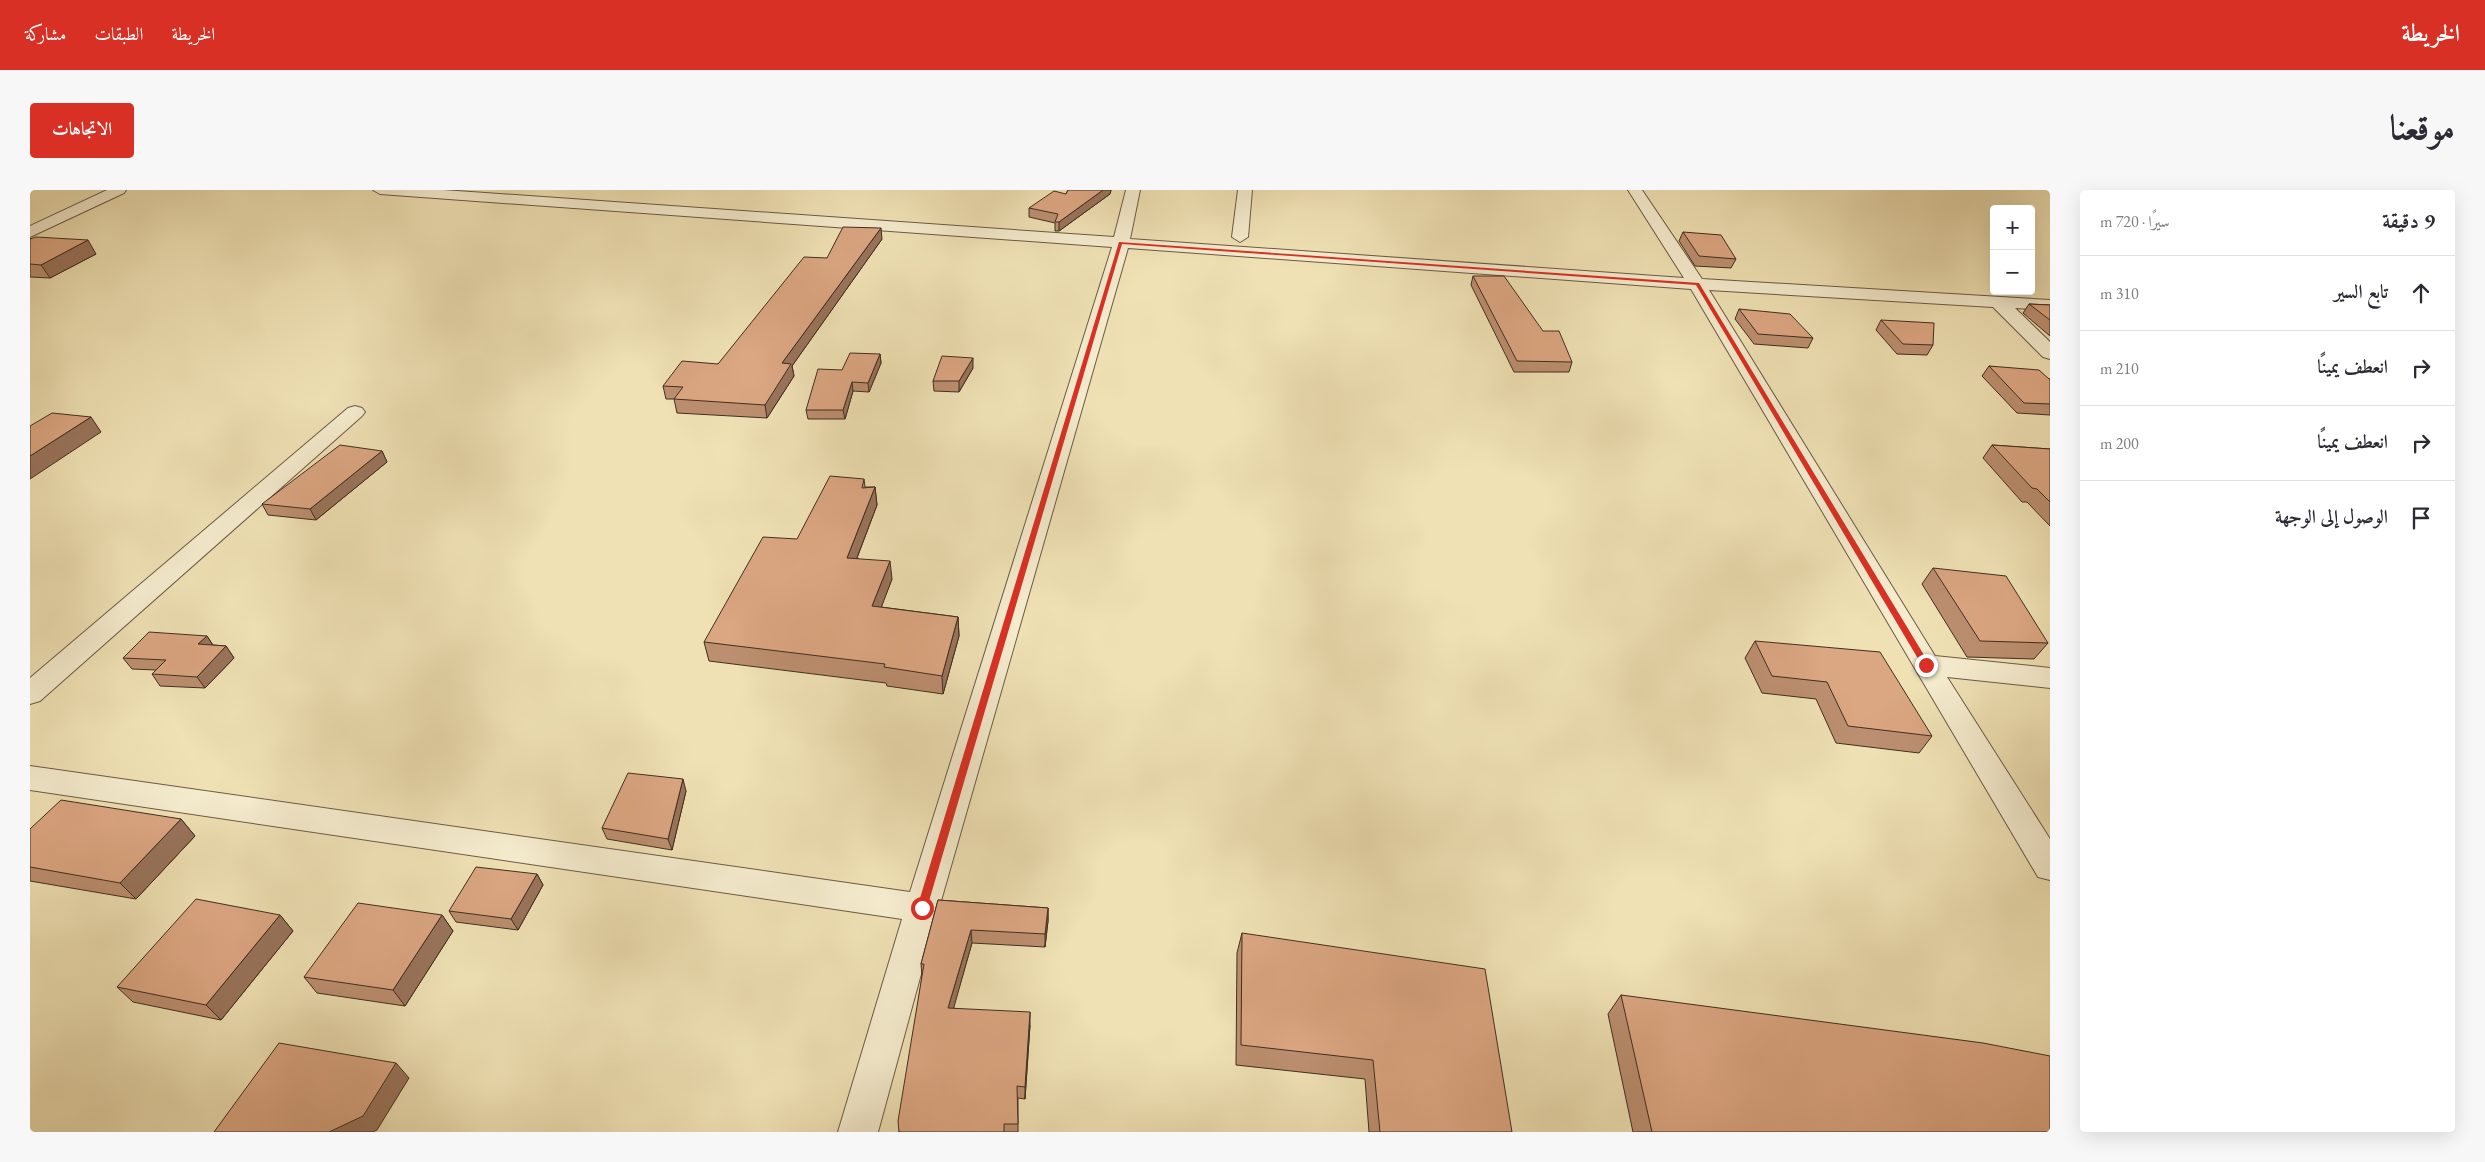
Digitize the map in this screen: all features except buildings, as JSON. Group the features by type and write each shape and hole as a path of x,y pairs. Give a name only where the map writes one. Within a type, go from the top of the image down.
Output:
{"street":[{"path":"30,232 119,190"},
{"path":"380,190 1698,284 2050,305"},
{"path":"609,206 628,190"},
{"path":"858,1132 922,908 1120,243 1133,190"},
{"path":"1240,237 1245,190"},
{"path":"1635,190 1698,284 1926,665 2050,866"},
{"path":"1997,301 2050,353"},
{"path":"30,694 355,412"},
{"path":"1926,665 2050,678"},
{"path":"30,778 922,908"}],"route":[{"path":"922,908 1120,243 1698,284 1926,665"}]}
